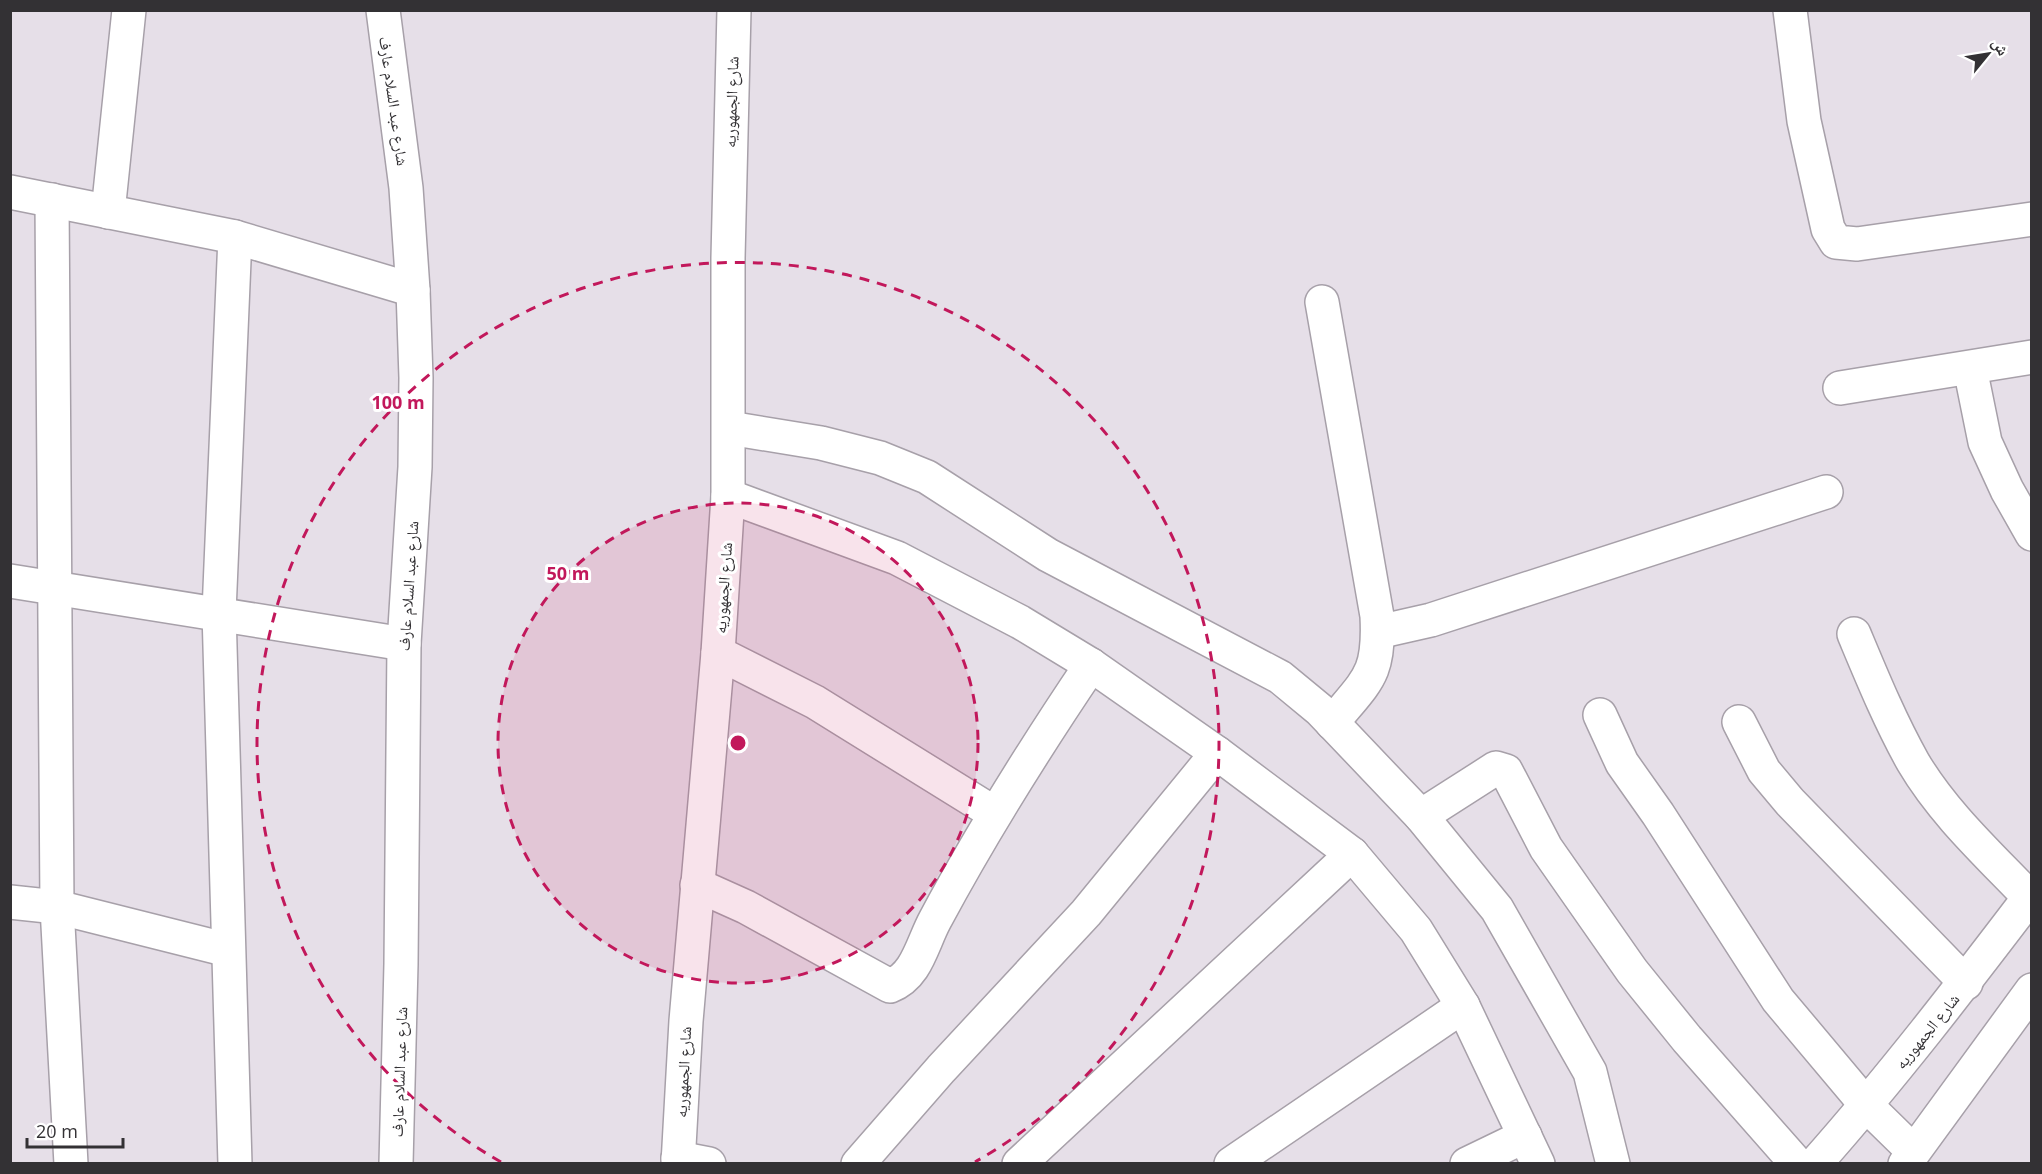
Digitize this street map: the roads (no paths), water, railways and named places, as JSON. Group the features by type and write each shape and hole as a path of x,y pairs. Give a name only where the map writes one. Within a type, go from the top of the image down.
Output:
{"street":[{"path":"108,212 129,10"},
{"name":"شارع عبد السلام عارف","path":"383,10 406,188 413,290 416,467 404,644 401,975 396,1164"},
{"name":"شارع الجمهوريه","path":"688,1162 697,885 718,653 728,496 728,247 734,10"},
{"path":"1790,10 1804,121 1828,229 1836,242 1857,244 2031,219"},
{"path":"10,192 235,237 413,290"},
{"path":"52,200 57,907 71,1164"},
{"path":"235,237 219,612 235,1164"},
{"path":"1322,302 1378,649 1370,678 1332,723"},
{"path":"1840,388 2031,357"},
{"path":"1970,368 1985,442 2031,534"},
{"path":"729,428 821,443 880,458 927,477 1048,555 1280,677 1332,723 1421,816 1497,909 1590,1072 1613,1164"},
{"path":"1377,632 1431,620 1826,492"},
{"path":"728,496 897,558 1020,622 1091,665 1217,753 1352,854 1416,930 1462,1006 1531,1150 1467,1164"},
{"path":"10,581 219,612 404,644"},
{"path":"1854,634 1887,713 1914,764 1956,819 2030,896"},
{"path":"718,653 815,702 994,813"},
{"path":"697,885 746,907 890,986 908,976 929,932 994,813 1091,665"},
{"path":"1600,715 1622,763 1658,814 1778,1000 1909,1157 2026,1009"},
{"path":"1739,722 1764,771 1790,802 1966,983"},
{"path":"858,1164 941,1069 1086,913 1217,753"},
{"path":"1421,816 1496,768 1506,771 1546,848 1632,971 1687,1040 1797,1164"},
{"path":"1019,1164 1352,854"},
{"name":"شارع الجمهوريه","path":"1815,1164 1866,1106 1966,983 2030,896"},
{"path":"10,902 57,907 228,950"},
{"path":"1231,1164 1462,1006"}]}
